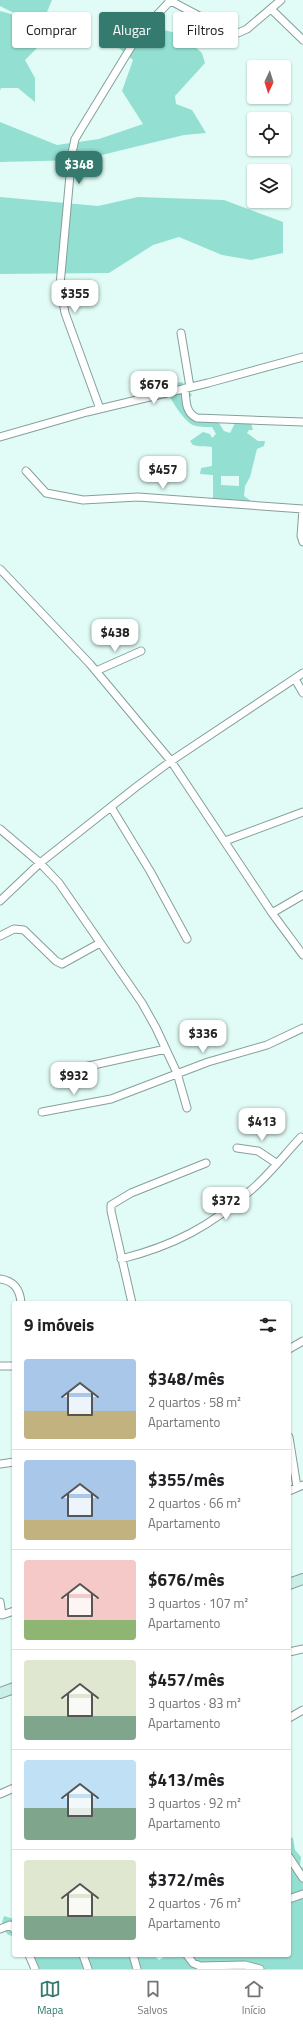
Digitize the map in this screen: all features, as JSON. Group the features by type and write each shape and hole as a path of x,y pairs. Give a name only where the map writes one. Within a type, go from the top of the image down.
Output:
{"main road":[{"path":"291,1583 303,1579"},
{"path":"0,1693 12,1689"}],"street":[{"path":"100,409 79,354 62,301 60,285 72,152 75,139 139,34 170,0 235,33 247,29 281,0"},
{"path":"270,9 303,40"},
{"path":"181,333 188,388 187,410 192,416 197,418 303,422"},
{"path":"0,437 100,409 188,388 303,357"},
{"path":"26,471 46,493 83,500 138,497 303,509 301,536 303,542"},
{"path":"0,569 96,671 171,761 225,840 272,913 303,955"},
{"path":"96,671 141,651"},
{"path":"0,901 40,863 171,761 303,674"},
{"path":"295,679 303,693"},
{"path":"110,807 150,871 187,939"},
{"path":"225,840 303,812"},
{"path":"0,829 40,863 59,883 142,1003 177,1073 187,1108"},
{"path":"272,913 303,895"},
{"path":"0,936 14,929 24,930 56,961 62,964 100,943"},
{"path":"42,1112 111,1099 138,1090 177,1073 267,1045 303,1028"},
{"path":"66,1071 166,1049"},
{"path":"122,1259 169,1245 189,1235 250,1191 301,1137"},
{"path":"237,1148 258,1151 276,1163"},
{"path":"132,1301 111,1208 113,1202 137,1190 171,1178 206,1163"},
{"path":"0,1279 12,1282 18,1288 21,1301"},
{"path":"291,1348 303,1341"},
{"path":"0,1366 12,1366"},
{"path":"291,1446 300,1486"},
{"path":"0,1464 12,1462"},
{"path":"0,1602 1,1615 12,1612"},
{"path":"291,1652 303,1649"},
{"path":"291,1717 303,1710"},
{"path":"0,1794 12,1789"},
{"path":"291,1860 303,1878"},
{"path":"291,1898 303,1894"},
{"path":"0,1929 10,1925 12,1927"},
{"path":"30,1957 36,1969"},
{"path":"84,1957 88,1969"},
{"path":"133,1957 136,1969"},
{"path":"188,1957 193,1963 200,1966 245,1965 260,1969"}],"green space":[{"path":"0,0 52,0 47,12 12,12 0,6"},
{"path":"0,11 12,14 12,48 37,48 25,60 35,78 35,102 18,88 1,88 0,91"},
{"path":"165,30 173,32 173,48 196,48 202,53 205,63 175,96 176,104 192,110 206,133 184,135 81,160 0,162 0,122 57,145 99,139 143,124 122,91 133,60 119,48 165,48"},
{"path":"0,197 98,206 138,197 224,200 283,222 283,253 251,260 222,255 179,237 153,245 109,273 0,274"},
{"path":"182,382 192,395 185,402 192,415 217,420 224,431 230,433 237,419 246,416 250,420 253,430 249,430 247,433 258,441 265,441 264,446 257,449 250,477 245,486 244,496 251,501 236,508 213,500 213,475 200,474 201,468 212,466 212,447 193,445 190,441 203,432 210,434 212,438 216,434 212,427 200,427 193,425 177,409 170,398 167,389 173,384","holes":["221,476 239,476 239,486 221,485"]},
{"path":"291,1838 293,1838 295,1850 301,1857 300,1866 303,1868 303,1969 34,1969 26,1957 156,1957 159,1960 164,1957 291,1957"},
{"path":"4,1916 12,1918 12,1936 7,1934 2,1923"}]}
